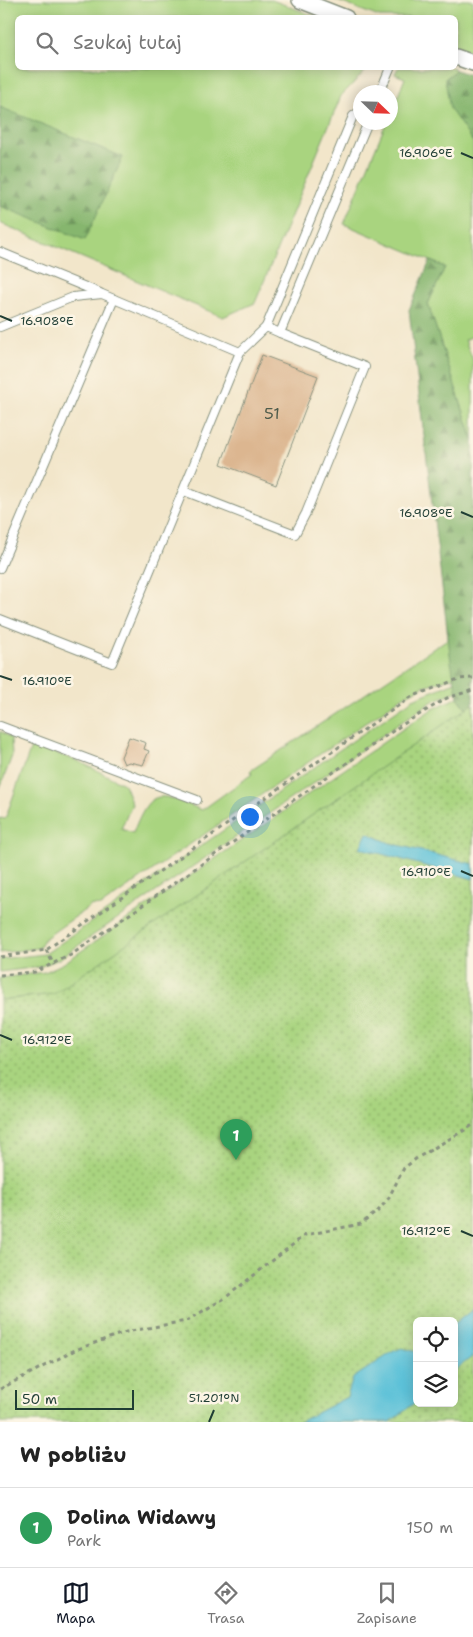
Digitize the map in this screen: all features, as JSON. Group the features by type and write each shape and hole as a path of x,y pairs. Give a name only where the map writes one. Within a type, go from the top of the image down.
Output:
{"street":[{"path":"300,0 338,15"},
{"path":"458,58 473,63"}],"lane":[{"path":"383,85 389,70"},
{"path":"0,619 112,663 240,352 266,327 353,116"},
{"path":"280,333 365,130"},
{"path":"0,252 240,352"},
{"path":"0,327 73,297 102,294"},
{"path":"0,568 114,299"},
{"path":"184,491 295,534 306,513 365,367 266,327"},
{"path":"0,726 197,800"}],"path":[{"path":"0,957 46,950 411,697 458,679 473,678"},
{"path":"0,975 35,972 54,965 400,726 447,698 473,690"},
{"path":"46,950 54,965"},
{"path":"0,1389 75,1350 126,1332 186,1321 225,1298 305,1235 361,1224 378,1211 388,1198 404,1168 417,1158 473,1125"}],"green space":[{"path":"0,0 272,0 312,15 15,15 15,70 366,70 341,96 255,303 223,317 0,223"},
{"path":"335,0 473,0 473,53 458,47 458,15 374,15"},
{"path":"397,70 456,70 445,79 465,130 473,142 473,336 465,340 473,360 473,440 428,304 445,267 344,224 383,130 398,130 398,96 405,78 395,74"},
{"path":"456,70 473,76 473,142 450,109 445,79"},
{"path":"0,107 123,157 85,240 0,206"},
{"path":"430,261 445,267 428,304 473,440 473,847 221,981 55,995 467,709 458,697 451,662 409,310"},
{"path":"449,638 454,677 424,686 404,696 101,906 92,905 44,939 39,948 0,953 0,818 5,819 32,745 78,761 124,784 132,804 121,829 133,833 145,807 152,800 158,797 166,797 202,810 252,774 250,771"},
{"path":"455,682 457,691 433,701 416,712 59,959 39,967 0,972 0,959 45,954 413,699"},
{"path":"458,697 467,709 55,995 0,1000 0,978 45,972 64,963 410,724 431,710"},
{"path":"473,704 473,1422 0,1422 0,1000 54,994"},
{"path":"0,731 11,738 12,756 0,788"}],"water":[{"path":"367,833 390,843 473,864 473,879 360,848"},
{"path":"473,1309 473,1356 458,1368 458,1362 458,1321"},
{"path":"402,1348 413,1351 413,1404 390,1422 299,1422 347,1397 353,1378 394,1351"}],"building":[{"path":"262,355 318,376 276,485 221,464"},
{"path":"129,737 146,743 144,749 149,751 143,765 129,762 124,764 121,757"}],"place":[{"name":"Dolina Widawy","path":"236,1160"}]}
